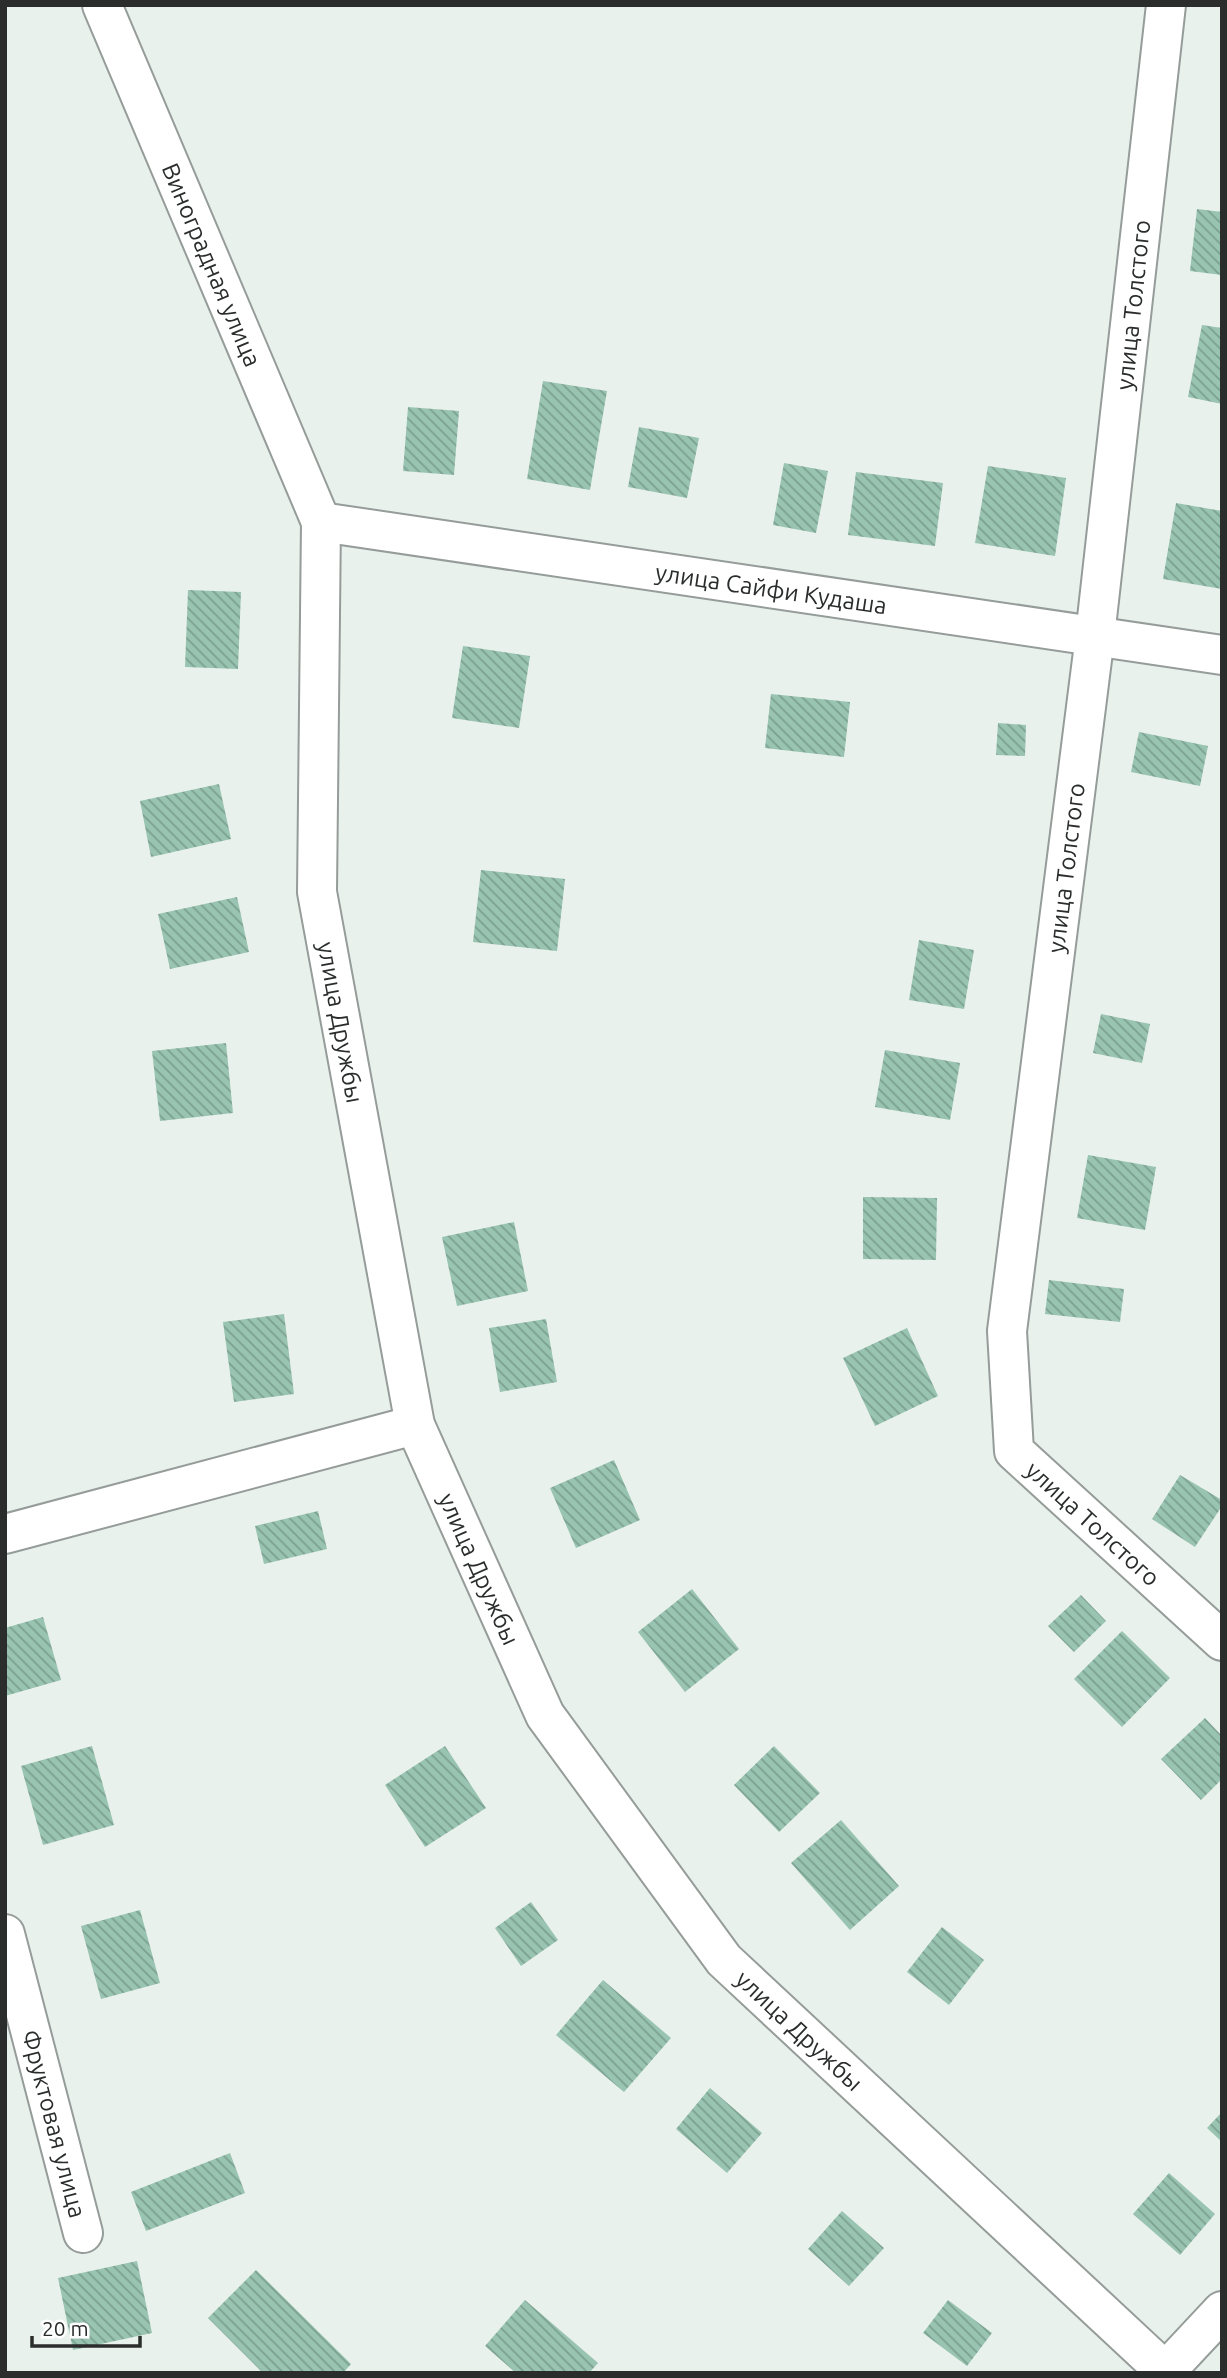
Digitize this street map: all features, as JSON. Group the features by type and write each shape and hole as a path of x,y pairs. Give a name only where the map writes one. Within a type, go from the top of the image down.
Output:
{"street":[{"name":"Виноградная улица","path":"102,5 321,522"},
{"name":"улица Толстого","path":"1166,5 1095,636 1007,1331 1014,1451 1222,1641"},
{"name":"улица Сайфи Кудаша","path":"321,522 1222,655"},
{"name":"улица Дружбы","path":"321,522 317,892 415,1425 545,1715 724,1960 1165,2372"},
{"path":"5,1534 415,1425"},
{"name":"Фруктовая улица","path":"5,1934 83,2233"},
{"path":"1165,2372 1222,2311"}],"building":[{"path":"1197,209 1222,212 1222,275 1190,271"},
{"path":"1202,325 1222,328 1222,404 1188,397"},
{"path":"543,381 607,391 590,490 527,479"},
{"path":"408,407 459,411 454,475 403,471"},
{"path":"639,427 699,438 687,498 628,487"},
{"path":"784,463 828,471 816,533 773,525"},
{"path":"988,466 1066,478 1055,556 975,543"},
{"path":"856,472 943,483 935,546 848,535"},
{"path":"1176,503 1222,511 1222,589 1163,579"},
{"path":"188,590 241,592 238,669 185,667"},
{"path":"463,646 530,656 519,728 452,718"},
{"path":"771,694 850,702 844,757 765,748"},
{"path":"998,723 1026,725 1025,756 996,755"},
{"path":"1139,732 1208,746 1200,786 1131,772"},
{"path":"219,784 231,839 151,857 140,801"},
{"path":"481,870 565,879 557,951 473,942"},
{"path":"237,897 249,952 170,969 158,914"},
{"path":"919,940 974,950 964,1009 909,1000"},
{"path":"1101,1014 1150,1024 1142,1063 1093,1053"},
{"path":"226,1043 233,1113 160,1121 152,1051"},
{"path":"885,1050 960,1063 950,1120 875,1107"},
{"path":"1088,1155 1156,1167 1145,1230 1077,1218"},
{"path":"863,1197 937,1198 936,1260 863,1259"},
{"path":"514,1222 528,1291 457,1306 442,1237"},
{"path":"1049,1280 1124,1289 1120,1322 1045,1314"},
{"path":"284,1314 294,1394 234,1402 223,1322"},
{"path":"546,1319 557,1382 500,1392 489,1328"},
{"path":"907,1328 938,1396 875,1426 843,1358"},
{"path":"614,1460 640,1520 576,1548 550,1488"},
{"path":"1180,1475 1222,1500 1222,1506 1195,1547 1152,1519"},
{"path":"318,1511 327,1549 264,1564 255,1526"},
{"path":"692,1589 739,1649 685,1692 638,1632"},
{"path":"1081,1595 1106,1621 1074,1652 1048,1626"},
{"path":"43,1617 61,1680 5,1696 5,1628"},
{"path":"1122,1631 1170,1678 1122,1727 1074,1679"},
{"path":"1205,1718 1222,1736 1222,1779 1201,1800 1161,1759"},
{"path":"92,1746 114,1825 43,1845 21,1766"},
{"path":"445,1746 486,1808 425,1847 385,1785"},
{"path":"774,1746 820,1793 779,1832 734,1785"},
{"path":"841,1820 899,1886 850,1930 791,1863"},
{"path":"531,1902 558,1940 521,1966 495,1928"},
{"path":"140,1910 160,1983 101,1999 81,1926"},
{"path":"942,1927 984,1960 949,2005 907,1972"},
{"path":"603,1980 671,2038 624,2092 556,2035"},
{"path":"710,2088 762,2133 727,2173 676,2129"},
{"path":"1222,2112 1222,2142 1207,2128"},
{"path":"230,2153 245,2193 146,2231 131,2192"},
{"path":"1169,2173 1215,2214 1180,2255 1133,2214"},
{"path":"842,2211 884,2248 849,2286 808,2249"},
{"path":"137,2261 152,2333 73,2350 58,2278"},
{"path":"256,2270 351,2364 343,2373 263,2373 208,2318"},
{"path":"525,2300 598,2363 589,2373 516,2373 485,2346"},
{"path":"948,2300 992,2333 967,2366 923,2333"}]}
